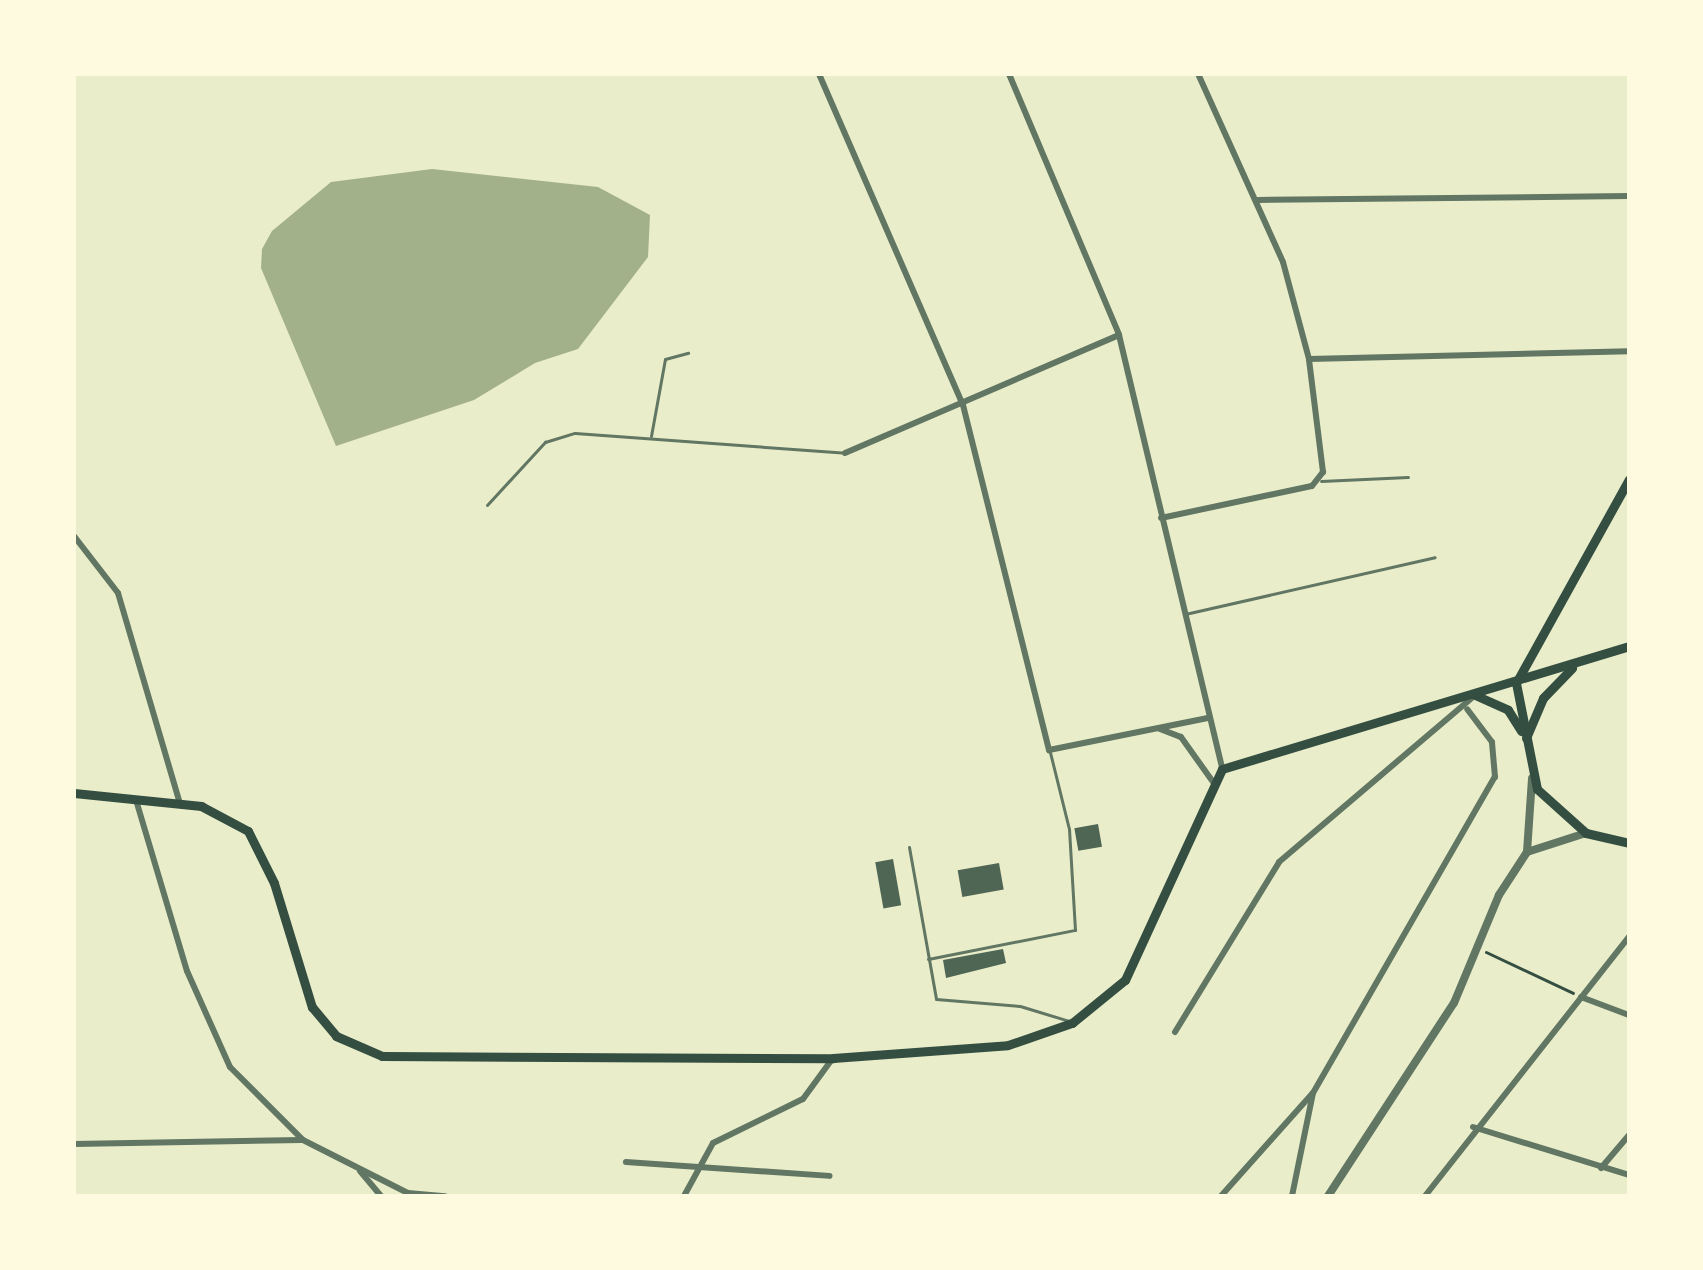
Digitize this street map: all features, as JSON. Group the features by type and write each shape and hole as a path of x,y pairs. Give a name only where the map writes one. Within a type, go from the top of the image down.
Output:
{"main road":[{"path":"1629,479 1516,683 1532,778 1551,806 1586,833 1629,843"},
{"path":"74,793 183,804 248,831 274,883 312,1007 336,1036 362,1050 401,1058 833,1058 1008,1045 1072,1023 1112,995 1141,955 1213,782 1222,769 1516,683 1629,646"},
{"path":"1526,739 1543,698 1578,664"},
{"path":"1475,695 1508,710 1526,739"}],"street":[{"path":"819,74 963,405 1049,750 1208,718"},
{"path":"1009,74 1119,335 1222,769"},
{"path":"1161,518 1321,481 1309,359 1258,200 1198,74"},
{"path":"1258,200 1629,196"},
{"path":"845,453 963,405 1119,335"},
{"path":"1309,359 1629,351"},
{"path":"74,536 118,593 183,804"},
{"path":"1175,1032 1279,862 1467,709 1475,695"},
{"path":"1221,1196 1313,1093 1495,777 1492,742 1467,709"},
{"path":"1160,729 1181,737 1213,782"},
{"path":"1328,1196 1454,1003 1475,947 1527,852 1532,778"},
{"path":"136,800 205,1022 230,1067 303,1140 409,1194 445,1196"},
{"path":"1527,852 1586,833"},
{"path":"1425,1196 1473,1127 1629,937"},
{"path":"1581,997 1629,1015"},
{"path":"684,1196 692,1168 731,1130 803,1099 833,1058"},
{"path":"1292,1196 1313,1093"},
{"path":"1473,1127 1629,1175"},
{"path":"1601,1168 1629,1135"},
{"path":"74,1144 303,1140"},
{"path":"626,1162 830,1176"},
{"path":"360,1171 381,1196"}],"lane":[{"path":"651,436 665,359 688,353"},
{"path":"487,505 545,442 575,433 651,436 845,453"},
{"path":"1321,481 1408,477"},
{"path":"1183,615 1435,557"},
{"path":"928,959 1075,930 1069,829 1049,750"},
{"path":"909,847 936,999 1020,1006 1072,1023"}],"path":[{"path":"1475,947 1581,997"}],"shaded area":[{"path":"432,169 598,187 650,215 648,257 578,349 535,363 474,400 336,446 261,268 262,249 272,231 331,182"}],"building":[{"path":"1098,824 1102,847 1078,851 1074,828"},
{"path":"893,859 901,905 883,908 875,862"},
{"path":"999,863 1004,890 962,897 958,870"},
{"path":"1003,949 1006,963 946,978 943,960"}]}
